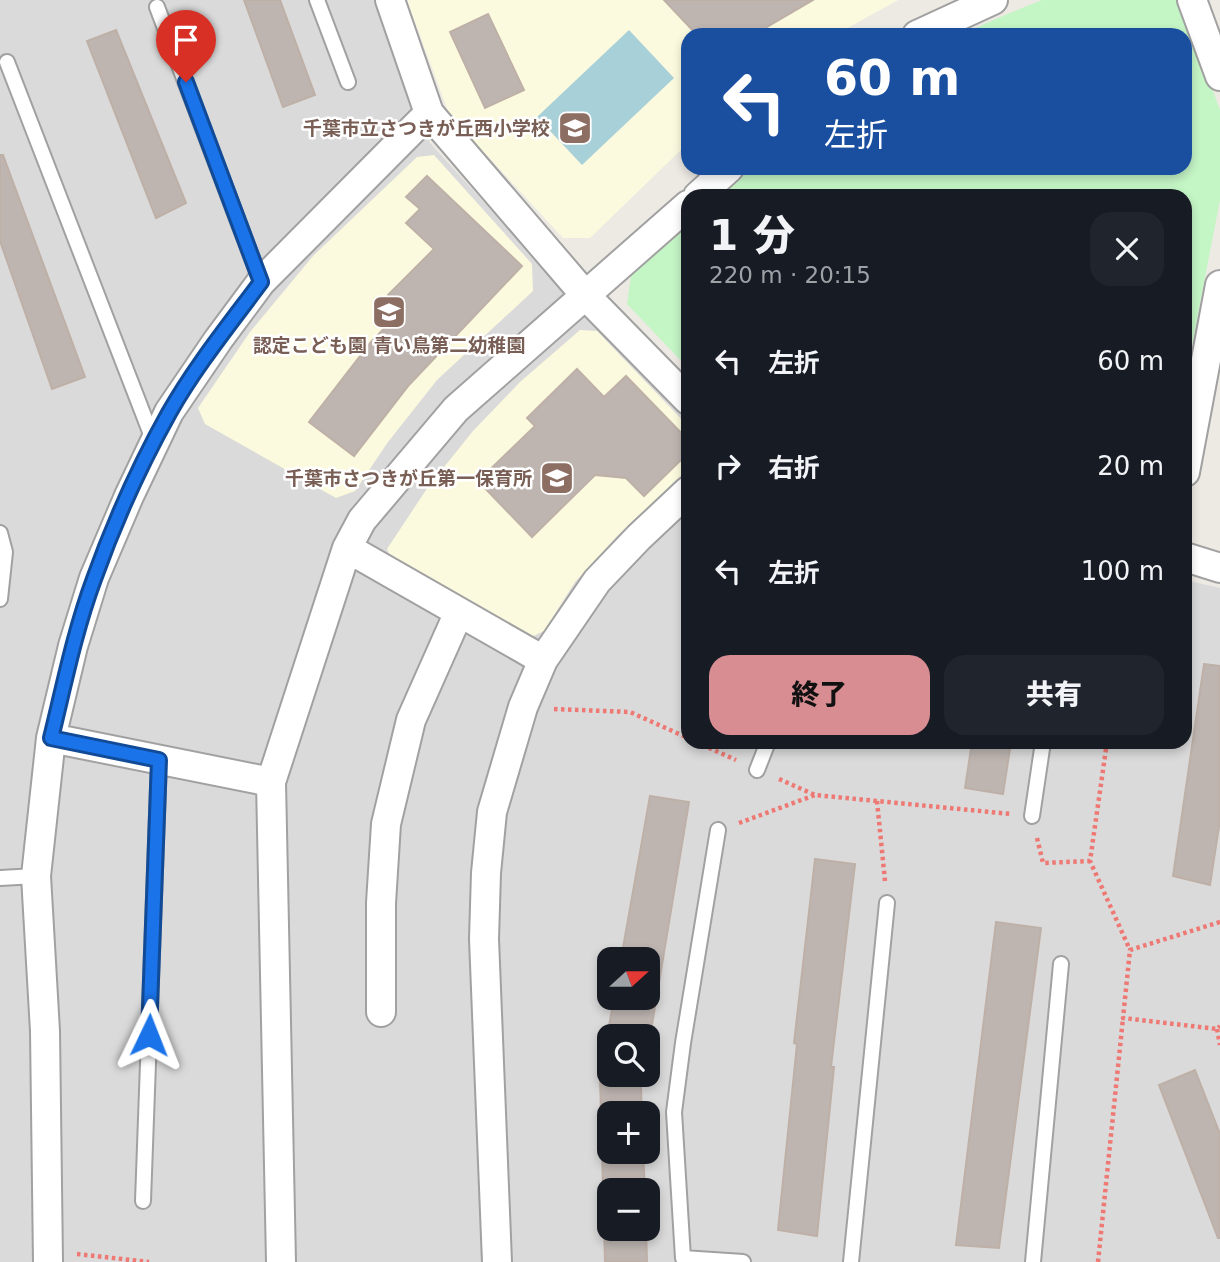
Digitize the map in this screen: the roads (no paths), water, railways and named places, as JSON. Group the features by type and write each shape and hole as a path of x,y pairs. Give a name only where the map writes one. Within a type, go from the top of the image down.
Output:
{"street":[{"path":"390,0 429,113 586,296 681,393"},
{"path":"932,28 993,0"},
{"path":"1192,0 1220,76"},
{"path":"48,1256 45,1031 36,877 51,738 73,646 94,579 169,412 218,340 261,282 429,113"},
{"path":"706,189 721,175"},
{"path":"281,1262 271,782 347,548 362,520 456,409 681,211"},
{"path":"1192,435 1220,285"},
{"path":"496,1262 484,939 486,873 492,811 523,707 543,660 597,582 681,498"},
{"path":"347,548 543,660"},
{"path":"1192,559 1220,568"},
{"path":"381,1012 381,903 386,824 411,720 459,612"},
{"path":"51,738 271,782"}],"lane":[{"path":"317,0 348,82"},
{"path":"157,7 261,282"},
{"path":"7,61 154,443"},
{"path":"0,533 5,552 0,599"},
{"path":"757,769 765,749"},
{"path":"1032,816 1042,749"},
{"path":"143,1200 159,760"},
{"path":"718,831 674,1112 682,1258 743,1262"},
{"path":"0,878 36,877"},
{"path":"851,1262 887,903"},
{"path":"1033,1262 1061,964"}],"water":[{"path":"629,30 674,78 582,165 537,117"}],"place":[{"name":"千葉市立さつきが丘西小学校","path":"575,128"},
{"name":"認定こども園 青い鳥第二幼稚園","path":"389,312"},
{"name":"千葉市さつきが丘第一保育所","path":"557,478"}]}
